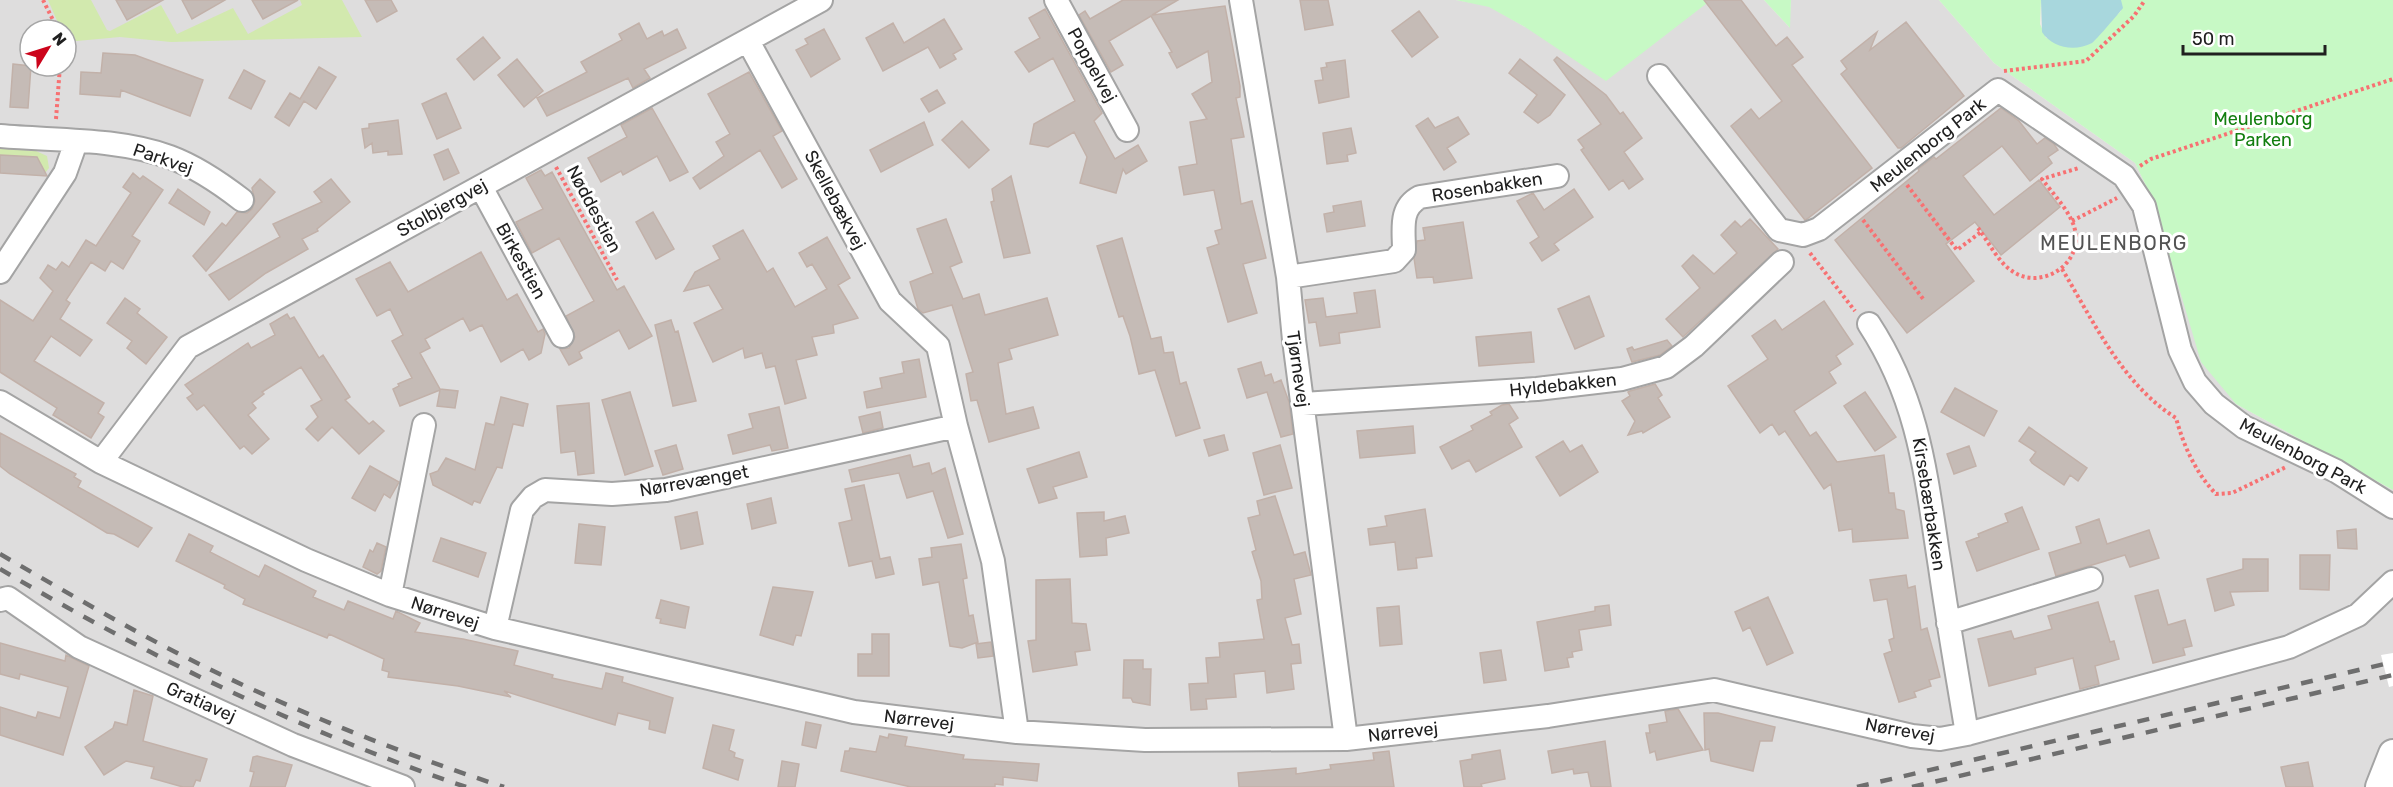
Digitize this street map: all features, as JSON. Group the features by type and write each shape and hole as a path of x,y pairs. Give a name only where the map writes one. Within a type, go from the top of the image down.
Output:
{"street":[{"name":"Stolbjergvej","path":"101,462 188,347 821,0"},
{"name":"Poppelvej","path":"1056,0 1127,130"},
{"name":"Tjørnevej","path":"1241,0 1288,277 1346,739"},
{"name":"Skellebækvej","path":"748,41 890,301 938,346 956,426"},
{"path":"1659,76 1779,230 1803,236"},
{"name":"Meulenborg Park","path":"1803,236 1819,229 1998,90 2102,161 2128,183 2144,206 2180,350 2195,382 2214,404 2244,427 2336,471 2393,507"},
{"name":"Parkvej","path":"0,136 131,146 171,158 209,176 242,200"},
{"path":"0,272 65,173 65,142"},
{"name":"Rosenbakken","path":"1288,277 1394,261 1404,250 1404,214 1411,202 1420,197 1557,176"},
{"name":"Birkestien","path":"481,187 562,336"},
{"name":"Hyldebakken","path":"1303,404 1537,389 1622,379 1666,366 1694,346 1782,262"},
{"name":"Kirsebærbakken","path":"1869,324 1889,354 1906,395 1921,444 1967,734"},
{"name":"Nørrevej","path":"0,402 101,462 306,560 390,595 495,628 854,712 1017,732 1145,740 1346,739 1548,716 1714,690 1912,736 1940,739 1967,734 2289,647 2358,615 2393,582"},
{"name":"Nørrevej","path":"390,595 424,425"},
{"path":"956,426 993,561 1017,732"},
{"name":"Nørrevænget","path":"495,628 522,510 533,497 544,490 612,494 666,490 956,426"},
{"path":"1948,623 2091,579"},
{"name":"Gratiavej","path":"4,599 79,647 293,745 403,787"},
{"path":"2380,787 2393,754"}],"path":[{"path":"43,0 52,18"},
{"path":"2001,72 2086,61 2134,16 2145,0"},
{"path":"61,78 65,142"},
{"path":"2072,221 2128,183 2151,159 2393,79"},
{"name":"Nøddestien","path":"547,150 617,280"},
{"path":"1895,170 1957,250 1979,230 2009,270 2023,278 2043,279 2062,269 2073,251 2075,232 2072,221 2042,179 2102,161"},
{"path":"1851,205 1924,300"},
{"path":"1803,236 1804,246 1849,306 1869,324"},
{"path":"2062,269 2126,373 2156,405 2176,418 2183,444 2203,481 2216,495 2232,493 2272,476 2304,456"}],"shaded area":[{"path":"0,0 1456,0 1489,6 1525,27 1711,0 1764,0 1789,27 1791,0 1939,0 1994,63 2135,163 2153,200 2236,404 2393,490 2393,787 0,787"}],"green space":[{"path":"48,0 91,0 107,30 110,31 161,5 177,34 233,8 248,34 302,5 300,0 342,0 362,37 171,42 120,37 78,41 78,18 56,18"},
{"path":"1456,0 1711,0 1606,81 1525,27 1489,7"},
{"path":"1764,0 1791,0 1790,28"},
{"name":"Meulenborg Parken","path":"1939,0 2041,0 2040,24 2046,38 2084,44 2096,38 2121,11 2121,0 2393,0 2393,490 2236,404 2201,362 2153,200 2135,163 1994,63"},
{"path":"0,148 36,151 47,156 49,168 45,173 37,157 0,155"}],"water":[{"path":"2041,0 2121,0 2123,8 2092,43 2071,48 2052,42 2042,32"}],"pier":[{"path":"2393,653 2393,686 2389,687 2381,655"}],"building":[{"path":"116,0 163,0 127,20"},
{"path":"182,0 225,0 192,19"},
{"path":"252,0 298,0 263,19"},
{"path":"365,0 391,0 397,11 377,22"},
{"path":"1123,0 1178,0 1152,15 1225,6 1240,86 1240,97 1236,98 1244,137 1231,139 1241,204 1252,201 1266,258 1243,264 1257,313 1228,322 1207,248 1219,244 1215,231 1222,229 1214,190 1184,195 1179,167 1197,164 1190,122 1207,119 1192,94 1212,82 1208,51 1177,68 1169,53 1172,52 1151,16 1109,41 1123,65 1111,72 1079,15 1085,11 1090,19"},
{"path":"1300,0 1328,0 1333,25 1305,30"},
{"path":"1704,0 1741,0 1776,46 1787,37 1803,57 1792,65 1872,168 1805,220 1731,126 1751,109 1759,119 1782,101"},
{"path":"1045,9 1102,113 1094,121 1115,159 1138,145 1147,161 1126,174 1123,169 1116,193 1080,183 1087,157 1074,132 1048,147 1030,144 1034,124 1075,101 1053,58 1029,72 1015,52 1040,38 1029,18"},
{"path":"1419,11 1438,37 1412,57 1392,31"},
{"path":"944,19 962,49 953,54 956,59 940,68 928,47 883,71 866,38 893,23 904,43"},
{"path":"1906,22 1964,96 1901,148 1898,148 1841,74 1847,69 1841,61 1877,32 1870,50"},
{"path":"639,23 647,39 662,31 664,36 677,29 686,48 644,69 650,78 633,88 628,78 547,116 537,98 587,72 581,62 622,40 619,34"},
{"path":"824,29 840,59 811,77 796,50 808,44 805,39"},
{"path":"483,37 500,58 474,80 457,59"},
{"path":"103,53 135,55 203,80 190,116 121,90 120,97 80,94 81,72 101,73"},
{"path":"1557,57 1606,95 1620,114 1623,112 1642,138 1624,152 1643,179 1629,189 1623,180 1609,190 1581,150 1584,148 1578,140 1601,124 1554,60"},
{"path":"517,59 543,91 524,107 498,75"},
{"path":"1520,59 1565,95 1550,115 1538,123 1524,112 1537,95 1509,73"},
{"path":"1345,60 1349,97 1319,103 1315,81 1323,80 1321,68 1327,67 1326,63"},
{"path":"13,64 18,65 18,78 30,78 28,108 10,107"},
{"path":"319,67 336,77 316,109 304,101 289,126 275,117 290,93 300,99"},
{"path":"244,70 265,81 251,109 229,98"},
{"path":"749,72 782,131 773,136 797,179 782,188 760,150 700,189 693,178 724,156 716,142 730,134 708,94"},
{"path":"937,90 945,103 929,112 921,99"},
{"path":"446,93 461,128 437,139 422,104"},
{"path":"652,108 688,172 670,181 657,156 623,175 621,171 601,182 588,158 627,137 621,125"},
{"path":"2001,108 2019,121 2037,144 2045,138 2054,144 2058,150 2048,157 2052,163 2030,181 2002,146 1963,176 1994,215 2039,180 2060,207 2001,255 1975,222 1946,244 1974,281 1907,333 1835,240 1919,171 1918,169 1934,157 1936,159"},
{"path":"1458,117 1469,134 1447,148 1456,162 1444,170 1416,126 1428,118 1435,128"},
{"path":"398,120 402,154 388,155 388,151 373,153 372,143 365,148 362,129 369,128 369,124"},
{"path":"962,121 989,150 969,168 942,140"},
{"path":"924,122 933,145 881,172 870,150"},
{"path":"1351,128 1356,153 1347,155 1348,161 1327,164 1323,133"},
{"path":"448,149 459,173 444,180 434,155"},
{"path":"0,155 37,157 47,176 0,173"},
{"path":"541,170 545,176 552,172 617,290 624,286 652,336 629,349 619,330 579,352 582,358 569,365 560,349 569,348 575,337 566,316 594,301 559,238 532,253 516,222 543,209 526,178"},
{"path":"133,173 140,179 143,176 163,190 132,236 140,241 123,269 111,261 105,271 91,262 66,300 70,303 60,319 92,340 80,356 51,336 34,361 104,403 98,413 104,417 91,438 53,415 57,408 0,372 0,300 33,321 53,291 40,278 48,265 56,270 62,262 69,267 86,240 96,246 131,193 123,187"},
{"path":"1011,176 1030,253 1004,258 991,202 994,201 992,189"},
{"path":"260,179 275,192 206,271 193,256 222,223 226,226 237,212 247,213 252,209 255,201 252,188"},
{"path":"331,179 350,202 317,229 318,231 302,239 308,249 266,273 229,300 209,275 280,237 273,224 322,202 314,192"},
{"path":"178,189 210,212 204,225 169,203"},
{"path":"1574,189 1593,217 1554,244 1559,250 1542,261 1530,243 1539,237 1517,201 1533,193 1544,210"},
{"path":"1361,201 1365,226 1327,232 1324,214 1334,212 1333,206"},
{"path":"653,212 674,249 656,259 636,222"},
{"path":"946,219 962,262 950,267 963,299 979,294 985,315 1047,298 1058,335 1009,349 1012,359 998,363 1006,414 1033,407 1039,428 989,442 977,400 971,401 966,374 973,372 952,305 923,313 918,309 910,282 933,273 917,229"},
{"path":"1750,219 1778,249 1683,337 1666,319 1700,288 1682,266 1693,255 1714,274 1737,253 1721,235 1735,221 1741,227"},
{"path":"1463,222 1472,278 1434,283 1433,277 1417,278 1414,258 1417,241 1425,240 1423,228"},
{"path":"743,230 767,272 773,268 795,307 827,289 812,264 807,267 799,253 827,237 850,278 838,285 858,318 833,325 834,333 812,337 817,355 796,360 806,398 785,404 775,366 766,368 762,353 745,358 743,348 713,362 694,323 723,309 709,285 684,291 695,272 720,259 713,246"},
{"path":"1122,238 1151,339 1161,337 1164,353 1173,352 1180,384 1186,382 1200,428 1176,436 1155,370 1139,374 1130,336 1123,316 1119,317 1097,246"},
{"path":"481,252 507,300 517,294 538,332 543,329 545,334 541,353 529,360 523,349 501,362 482,325 470,331 463,318 425,339 430,348 420,353 440,389 458,391 455,408 437,406 440,390 400,406 393,389 399,386 398,384 412,378 392,341 403,335 390,309 377,316 356,279 390,262 408,292"},
{"path":"1375,290 1380,327 1339,333 1340,343 1320,346 1316,322 1309,323 1305,300 1323,298 1326,317 1357,313 1354,293"},
{"path":"1589,296 1604,336 1575,349 1558,309"},
{"path":"125,298 140,309 137,313 167,337 146,364 127,348 132,341 107,323"},
{"path":"1824,301 1853,344 1836,356 1841,364 1829,372 1836,383 1794,411 1810,436 1816,432 1837,462 1884,455 1889,493 1894,493 1896,509 1904,511 1908,538 1853,542 1852,529 1839,531 1831,484 1824,489 1785,431 1779,435 1772,424 1760,433 1728,386 1768,359 1752,336 1775,320 1782,330"},
{"path":"287,314 290,319 294,317 319,358 323,355 350,397 345,400 369,424 373,421 384,431 359,454 332,427 318,441 306,429 318,417 311,406 322,400 301,367 262,392 264,394 252,403 256,408 248,415 269,439 252,454 244,446 240,449 204,405 197,410 187,398 193,394 185,385 248,343 251,348 275,335 270,324"},
{"path":"671,320 675,332 678,331 696,401 673,406 655,325"},
{"path":"1531,332 1534,362 1479,366 1476,337"},
{"path":"1667,340 1672,346 1660,355 1632,362 1627,349 1632,347 1634,350"},
{"path":"919,359 926,397 867,408 864,392 882,388 880,378 904,373 902,362"},
{"path":"1261,362 1265,376 1271,374 1274,383 1281,380 1289,402 1293,434 1281,437 1267,392 1247,398 1238,369"},
{"path":"1655,384 1662,395 1658,398 1670,417 1643,433 1642,431 1628,435 1635,421 1622,401 1630,396 1628,392"},
{"path":"1955,388 1997,411 1984,436 1941,412"},
{"path":"630,392 653,466 625,475 602,400"},
{"path":"1865,392 1896,437 1875,451 1844,406"},
{"path":"501,397 528,404 523,426 513,424 502,468 497,467 480,503 474,501 472,505 433,485 430,474 438,471 446,458 475,470 486,423 494,425"},
{"path":"589,403 594,473 578,475 575,451 561,453 557,406"},
{"path":"1509,404 1518,418 1509,424 1522,447 1476,472 1469,460 1452,469 1440,447 1473,430 1471,426 1492,415 1490,412"},
{"path":"779,407 788,448 772,451 770,445 733,454 728,435 753,428 749,414"},
{"path":"880,412 883,428 863,433 859,417"},
{"path":"1413,426 1415,453 1360,458 1357,431"},
{"path":"2029,427 2087,468 2078,481 2070,475 2064,485 2032,463 2030,460 2036,452 2019,441"},
{"path":"0,433 76,474 74,477 81,481 78,487 152,528 138,547 114,534 107,533 10,474 0,466"},
{"path":"1224,435 1228,450 1209,456 1204,440"},
{"path":"1563,441 1570,452 1582,445 1598,472 1560,496 1536,457"},
{"path":"676,445 683,469 663,475 655,451"},
{"path":"1280,445 1292,488 1264,495 1253,453"},
{"path":"1969,446 1976,466 1954,474 1947,454"},
{"path":"1079,452 1087,477 1053,487 1057,498 1039,503 1027,469"},
{"path":"910,455 913,467 929,463 932,474 945,468 963,534 948,538 933,491 907,498 899,473 852,482 849,470"},
{"path":"370,466 399,482 390,498 384,494 375,511 352,498"},
{"path":"864,485 880,559 890,557 894,574 876,578 872,561 849,566 839,523 852,520 845,489"},
{"path":"1275,496 1294,555 1305,552 1311,575 1294,579 1301,614 1285,618 1292,645 1299,644 1301,663 1291,664 1294,689 1267,693 1265,671 1234,674 1236,697 1206,699 1207,709 1191,710 1189,684 1208,683 1206,658 1220,657 1219,643 1264,639 1257,600 1262,599 1261,581 1252,552 1256,550 1248,518 1260,515 1257,501"},
{"path":"771,498 776,523 752,529 747,504"},
{"path":"2022,507 2039,549 1977,571 1966,542 1979,537 1978,534 2008,522 2005,514"},
{"path":"1425,509 1432,556 1416,558 1417,568 1398,570 1395,542 1370,545 1368,529 1387,526 1385,516"},
{"path":"697,512 703,544 681,549 675,517"},
{"path":"1104,512 1104,521 1125,516 1129,533 1106,538 1107,555 1080,557 1077,513"},
{"path":"2099,519 2107,544 2149,530 2159,558 2130,567 2125,555 2056,576 2049,553 2081,543 2076,527"},
{"path":"579,524 605,527 601,565 575,563"},
{"path":"2356,529 2357,549 2338,548 2337,531"},
{"path":"189,534 213,546 210,552 259,577 265,565 316,591 313,597 344,610 348,601 393,619 396,611 420,623 415,632 463,639 518,651 514,665 553,675 552,678 602,689 606,673 623,677 622,682 673,698 665,733 649,729 650,721 618,713 615,725 504,691 511,697 458,686 388,677 389,672 382,670 384,659 329,634 327,638 243,604 245,599 224,588 225,585 176,561"},
{"path":"441,538 486,553 478,577 433,561"},
{"path":"377,543 386,547 381,571 377,574 363,567 370,550 373,552"},
{"path":"961,544 967,578 963,579 969,616 973,615 978,642 962,648 950,646 939,582 923,585 919,559 932,557 931,548"},
{"path":"2300,555 2330,555 2329,590 2300,589"},
{"path":"2243,559 2268,559 2268,591 2230,592 2234,605 2215,611 2207,579 2243,569"},
{"path":"1906,575 1908,588 1915,586 1921,630 1927,628 1940,677 1929,680 1931,686 1914,692 1916,697 1899,702 1884,654 1892,651 1889,640 1894,638 1887,599 1874,601 1870,580"},
{"path":"1070,579 1072,623 1086,624 1090,650 1075,652 1077,665 1033,672 1028,641 1036,640 1036,580"},
{"path":"773,587 813,592 801,636 796,635 793,645 760,635"},
{"path":"2158,590 2168,625 2185,620 2192,646 2183,648 2185,655 2153,663 2135,596"},
{"path":"1768,597 1793,653 1767,665 1750,627 1743,631 1735,612"},
{"path":"661,600 689,607 685,628 660,623 661,619 656,618"},
{"path":"2098,602 2110,642 2114,641 2119,659 2095,666 2099,684 2080,689 2073,658 2035,668 2036,674 1989,686 1978,639 2011,631 2014,639 2052,629 2048,616"},
{"path":"1609,605 1611,625 1579,630 1582,650 1572,652 1573,657 1567,658 1569,667 1545,671 1537,622 1595,611 1595,607"},
{"path":"1399,606 1402,644 1380,646 1377,608"},
{"path":"872,634 889,634 889,676 858,676 858,654 872,654"},
{"path":"991,642 993,656 978,658 976,644"},
{"path":"0,643 65,661 66,655 89,666 63,755 0,735 0,707 36,718 38,712 60,718 68,687 20,674 19,679 0,674"},
{"path":"1501,650 1506,680 1484,683 1480,653"},
{"path":"1124,660 1143,660 1143,669 1151,669 1150,705 1133,702 1131,698 1123,698"},
{"path":"134,690 153,696 143,741 207,759 200,781 196,780 193,787 183,787 151,778 154,767 126,761 104,775 85,747 113,728 115,722 127,725"},
{"path":"1678,709 1703,750 1657,760 1655,751 1650,753 1646,733 1650,733 1649,725 1667,722 1665,711"},
{"path":"1704,713 1718,713 1775,727 1772,741 1760,741 1753,771 1711,761 1709,749 1705,750"},
{"path":"806,722 821,725 816,748 802,745"},
{"path":"713,725 734,730 729,750 735,753 734,757 743,760 738,780 703,768"},
{"path":"889,734 907,737 905,746 964,755 963,759 1039,764 1037,781 1003,777 1003,785 995,784 995,787 911,787 841,771 845,751 849,751 850,748 876,752 880,736 888,738"},
{"path":"1605,741 1611,787 1591,787 1588,772 1574,774 1573,769 1552,773 1548,751"},
{"path":"1500,750 1505,779 1481,784 1482,787 1464,787 1460,761 1472,759 1472,755"},
{"path":"1389,751 1394,787 1239,787 1238,773 1296,768 1296,774 1331,769 1330,765 1374,760 1373,753"},
{"path":"253,757 292,765 285,787 250,787 254,772 250,771"},
{"path":"782,761 799,764 795,787 778,787"},
{"path":"2308,762 2313,787 2286,787 2281,767"}],"railway":[{"path":"0,554 186,658 275,700 411,755 504,787"},
{"path":"0,569 112,632 227,690 345,742 466,787"},
{"path":"1857,787 2393,662"},
{"path":"1912,787 2393,675"}],"district":[{"name":"MEULENBORG","path":"2114,243"}]}
